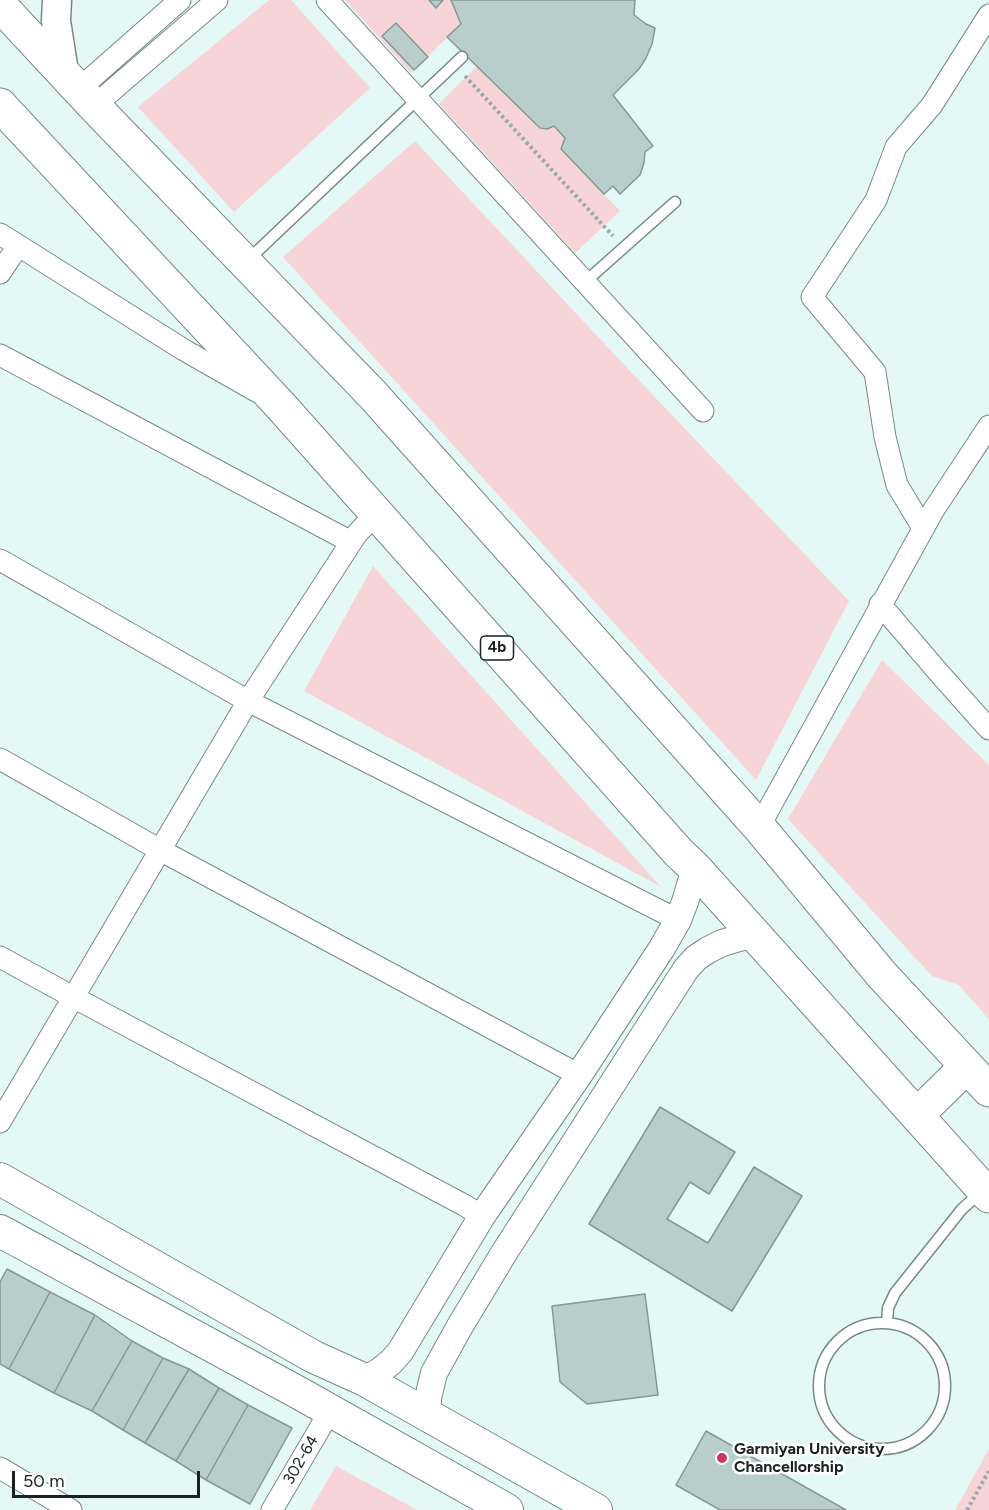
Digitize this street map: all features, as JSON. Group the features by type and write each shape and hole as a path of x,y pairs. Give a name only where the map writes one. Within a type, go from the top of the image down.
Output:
{"highway":[{"path":"0,4 373,395 759,826 882,975 989,1090"},
{"name":"4b","path":"0,105 280,405 679,854 695,868 986,1193"},
{"path":"917,1115 966,1066"}],"main road":[{"path":"57,0 56,21 79,89"},
{"path":"0,1179 314,1356 365,1380 596,1510"},
{"path":"3,1240 299,1393 507,1510"},
{"path":"299,1393 308,1390 315,1383 319,1374 314,1356"}],"street":[{"path":"79,89 180,0"},
{"path":"79,89 217,0"},
{"path":"327,0 703,411"},
{"path":"923,528 897,485 885,437 875,372 812,297 876,200 896,147 932,105 989,15"},
{"path":"0,273 9,240 184,350 280,405"},
{"path":"0,355 351,542"},
{"path":"759,826 923,528 989,426"},
{"path":"0,1122 248,701 351,542 376,513"},
{"path":"0,560 248,701 678,920"},
{"path":"880,604 989,729"},
{"path":"0,759 160,850 579,1076"},
{"path":"365,1380 392,1362 400,1352 482,1216 579,1076 662,948 678,920 695,868"},
{"path":"428,1416 428,1398 434,1373 459,1326 686,969 696,958 722,943 755,935"},
{"path":"662,948 686,969"},
{"path":"0,957 482,1216"},
{"path":"428,1305 459,1326"},
{"name":"302-64","path":"272,1510 330,1411"},
{"path":"0,1468 71,1510"}],"lane":[{"path":"245,262 458,61"},
{"path":"585,282 675,202"},
{"path":"887,1323 888,1308 895,1293 962,1209 986,1193"},
{"path":"887,1323 907,1328 925,1340 938,1356 944,1375 944,1396 938,1416 925,1432 908,1444 887,1449 867,1448 847,1440 832,1425 822,1407 820,1397 818,1386 821,1366 831,1347 847,1333 866,1325 887,1323"}],"path":[{"path":"458,61 623,248"},
{"path":"967,1510 989,1471"}],"shaded area":[{"path":"269,0 291,0 370,88 234,212 138,107"},
{"path":"345,0 429,0 436,7 443,0 451,0 461,24 411,73"},
{"path":"477,66 540,128 547,129 554,126 565,138 561,149 620,211 575,253 439,104"},
{"path":"415,141 849,601 756,780 283,257"},
{"path":"373,566 661,887 304,691"},
{"path":"882,660 989,765 989,1019 959,985 932,976 788,819"},
{"path":"989,1449 989,1510 955,1510"},
{"path":"336,1466 417,1510 310,1510"}],"building":[{"path":"429,0 443,0 436,8"},
{"path":"451,0 635,0 634,15 655,28 652,44 639,69 613,95 653,146 645,152 640,175 620,194 613,186 604,194 561,149 565,138 554,126 547,129 540,128 447,37 461,24"},
{"path":"396,23 428,57 414,70 382,36"},
{"path":"660,1107 735,1152 709,1194 690,1182 667,1219 708,1243 754,1167 802,1196 732,1311 589,1224"},
{"path":"7,1269 50,1292 9,1369 0,1364 0,1282"},
{"path":"50,1292 95,1315 54,1393 9,1369"},
{"path":"645,1294 658,1395 587,1404 560,1382 552,1306"},
{"path":"95,1315 132,1341 92,1411 54,1393"},
{"path":"132,1341 163,1358 123,1430 92,1411"},
{"path":"163,1358 189,1369 145,1443 123,1430"},
{"path":"189,1369 219,1388 176,1461 145,1443"},
{"path":"219,1388 248,1405 206,1480 176,1461"},
{"path":"248,1405 292,1428 250,1504 206,1480"},
{"name":"Garmiyan University Chancellorship","path":"706,1431 846,1510 720,1510 676,1485"}],"place":[{"name":"Garmiyan University Chancellorship","path":"722,1458"}]}
